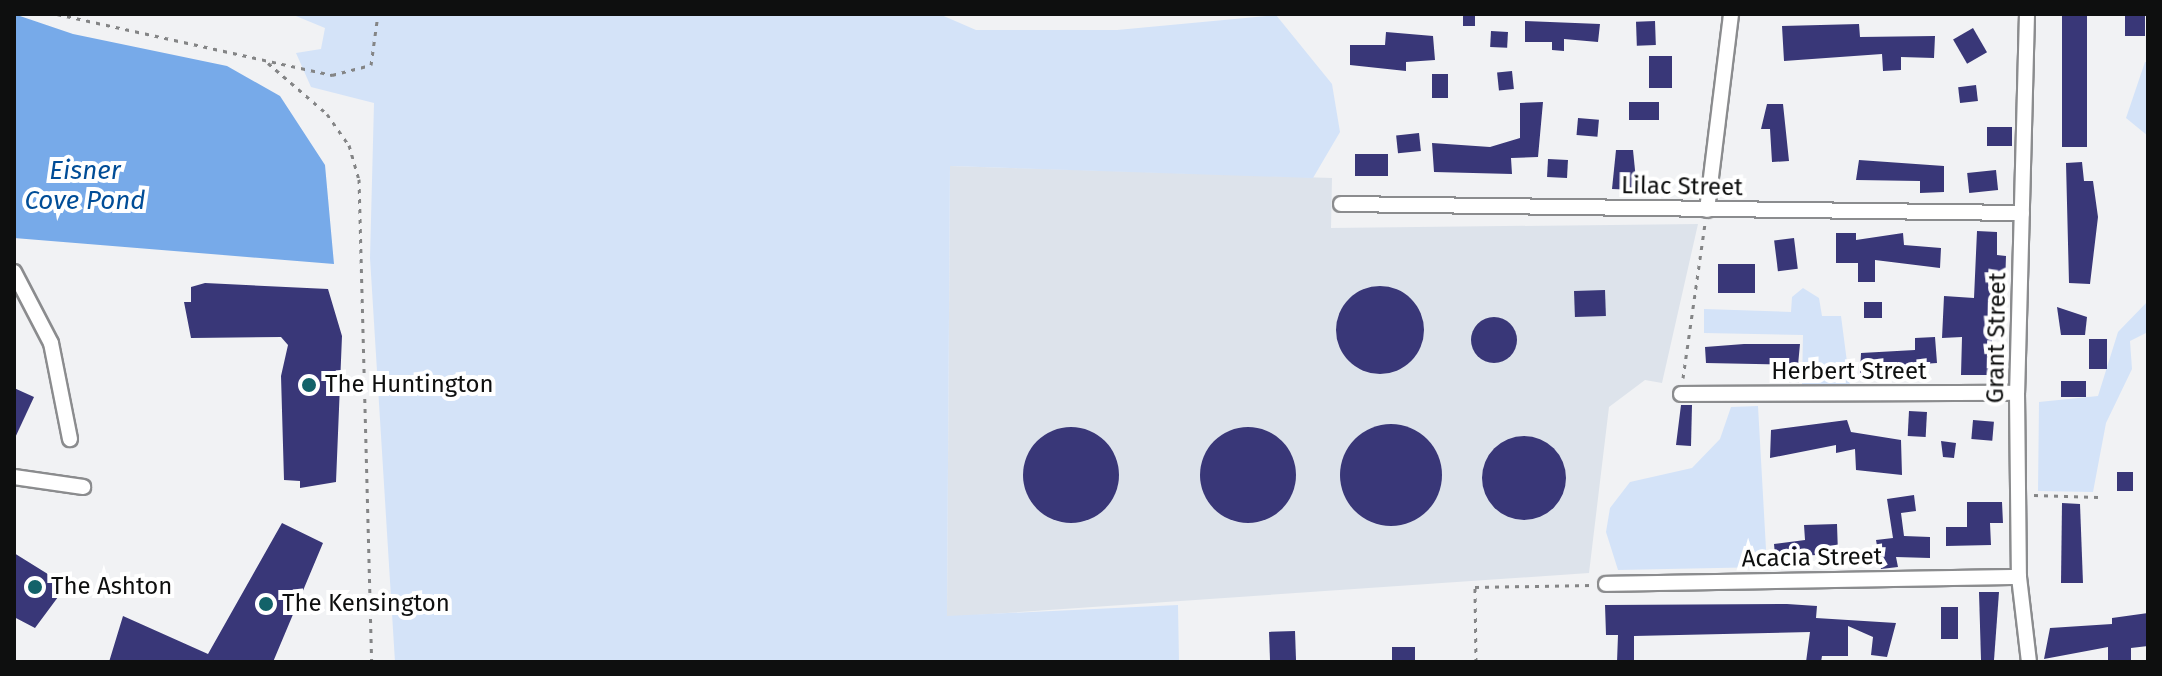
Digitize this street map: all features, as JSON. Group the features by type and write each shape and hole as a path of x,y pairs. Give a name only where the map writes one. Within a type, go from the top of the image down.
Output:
{"street":[{"path":"1707,210 1731,14"},
{"name":"Grant Street","path":"2027,14 2017,393 2019,577 2029,662"},
{"name":"Lilac Street","path":"1341,204 2022,213"},
{"path":"16,278 51,343 70,439"},
{"name":"Herbert Street","path":"1681,394 2017,393"},
{"path":"14,477 83,487"},
{"name":"Acacia Street","path":"1606,584 2019,577"}],"path":[{"path":"57,14 332,75 363,70 378,50 378,14"},
{"path":"268,63 327,114 349,145 359,179 372,662"},
{"path":"1681,394 1707,210"},
{"path":"2038,495 2098,497"},
{"path":"1476,662 1475,587 1606,584"}],"shaded area":[{"path":"291,14 939,14 976,30 1117,30 1276,15 1332,84 1340,132 1313,178 950,166 947,616 1178,605 1179,662 395,662 370,258 374,103 311,87 296,53 321,49 325,28"},
{"path":"2145,62 2148,62 2148,136 2126,118"},
{"path":"950,166 1332,178 1331,228 1698,224 1662,383 1645,380 1609,407 1589,573 947,617"},
{"path":"1803,288 1819,298 1822,316 1841,316 1850,385 1802,385 1803,335 1704,333 1704,309 1791,312 1792,297"},
{"path":"2148,301 2148,332 2130,341 2132,369 2106,423 2093,492 2038,491 2039,402 2098,396 2118,332"},
{"path":"1758,406 1767,567 1618,570 1606,532 1610,508 1630,482 1692,468 1720,439 1731,407"}],"water":[{"name":"Eisner Cove Pond","path":"14,14 73,34 227,66 280,96 325,165 334,264 14,238"}],"building":[{"path":"1463,14 1475,14 1475,26 1463,26"},
{"path":"2062,14 2087,14 2087,147 2062,147"},
{"path":"2125,14 2145,14 2145,36 2125,36"},
{"path":"1525,21 1600,24 1598,42 1564,39 1564,51 1552,50 1552,42 1525,42"},
{"path":"1655,21 1656,45 1637,46 1636,22"},
{"path":"1859,24 1860,37 1935,36 1934,58 1901,57 1901,70 1883,71 1882,54 1784,61 1782,26"},
{"path":"1973,28 1987,52 1967,64 1953,40"},
{"path":"1491,31 1508,32 1507,48 1490,47"},
{"path":"1386,32 1433,36 1435,60 1406,62 1406,71 1350,65 1350,45 1385,45"},
{"path":"1649,56 1672,56 1672,88 1649,88"},
{"path":"1512,71 1514,89 1499,90 1497,73"},
{"path":"1432,74 1448,74 1448,98 1432,98"},
{"path":"1976,85 1978,101 1960,103 1958,87"},
{"path":"1543,102 1538,157 1511,158 1512,174 1434,172 1432,143 1490,147 1520,138 1520,103"},
{"path":"1629,102 1659,102 1659,120 1629,120"},
{"path":"1767,104 1783,104 1789,161 1772,162 1770,129 1761,129"},
{"path":"1578,118 1599,120 1597,137 1577,135"},
{"path":"1987,127 2012,127 2012,146 1987,146"},
{"path":"1419,133 1421,151 1398,153 1396,135"},
{"path":"1616,150 1633,150 1637,190 1612,189"},
{"path":"1355,154 1388,154 1388,176 1355,176"},
{"path":"1548,159 1568,160 1567,178 1547,177"},
{"path":"1859,160 1944,166 1944,192 1920,193 1920,181 1856,180"},
{"path":"2082,162 2084,181 2093,181 2098,217 2090,284 2069,283 2066,163"},
{"path":"1996,170 1998,190 1969,193 1967,173"},
{"path":"1977,231 1997,232 1997,255 2006,256 2004,315 1991,314 1993,375 1961,375 1962,337 1942,338 1944,296 1974,298"},
{"path":"1836,233 1856,233 1856,240 1903,233 1904,245 1941,248 1940,268 1875,260 1875,282 1858,282 1858,263 1836,263"},
{"path":"1794,238 1798,269 1778,271 1774,240"},
{"path":"1718,264 1755,264 1755,293 1718,293"},
{"name":"The Huntington","path":"205,283 328,289 342,336 336,482 300,488 300,481 284,480 281,376 288,345 281,337 191,338 184,302 191,302 191,287"},
{"path":"1380,286 1397,289 1411,299 1421,313 1424,330 1421,347 1411,361 1397,371 1380,374 1363,371 1349,361 1339,347 1336,330 1339,313 1349,299 1363,289"},
{"path":"1605,290 1606,316 1575,317 1574,291"},
{"path":"1864,302 1882,302 1882,318 1864,318"},
{"path":"2057,307 2087,317 2085,335 2061,335"},
{"path":"1494,317 1510,324 1517,340 1510,356 1494,363 1478,356 1471,340 1478,324"},
{"path":"1935,337 1937,363 1907,365 1906,375 1860,374 1861,353 1915,350 1915,338"},
{"path":"2089,339 2107,339 2107,369 2089,369"},
{"path":"1800,344 1798,365 1706,363 1705,347"},
{"path":"2061,381 2086,381 2086,397 2061,397"},
{"path":"14,388 34,397 14,440"},
{"path":"1681,405 1692,405 1691,446 1676,445"},
{"path":"1909,411 1927,412 1926,437 1908,436"},
{"path":"1847,420 1851,432 1901,440 1902,475 1856,470 1855,449 1836,453 1836,445 1770,458 1771,430"},
{"path":"1973,420 1994,422 1992,441 1971,439"},
{"path":"1391,424 1410,428 1427,439 1438,456 1442,475 1438,494 1427,511 1410,522 1391,526 1372,522 1355,511 1344,494 1340,475 1344,456 1355,439 1372,428"},
{"path":"1071,427 1089,431 1105,441 1115,457 1119,475 1115,493 1105,509 1089,519 1071,523 1053,519 1037,509 1027,493 1023,475 1027,457 1037,441 1053,431"},
{"path":"1248,427 1266,431 1282,441 1292,457 1296,475 1292,493 1282,509 1266,519 1248,523 1230,519 1214,509 1204,493 1200,475 1204,457 1214,441 1230,431"},
{"path":"1524,436 1540,439 1554,448 1563,462 1566,478 1563,494 1554,508 1540,517 1524,520 1508,517 1494,508 1485,494 1482,478 1485,462 1494,448 1508,439"},
{"path":"1941,441 1956,443 1954,458 1943,457"},
{"path":"2117,472 2133,472 2133,491 2117,491"},
{"path":"1914,495 1916,511 1901,513 1904,536 1930,537 1930,558 1896,557 1898,567 1881,569 1876,540 1893,538 1887,499"},
{"path":"1967,502 2002,502 2003,523 1990,523 1991,545 1946,546 1946,527 1967,527"},
{"path":"2062,503 2080,504 2083,583 2061,583"},
{"name":"The Kensington","path":"282,523 323,543 273,662 109,662 123,616 208,654"},
{"path":"1837,524 1838,554 1796,556 1797,564 1776,566 1774,544 1805,540 1804,525"},
{"name":"The Ashton","path":"14,553 59,581 52,594 58,597 35,628 14,617"},
{"path":"1979,592 1999,592 1994,660 1981,660"},
{"path":"1605,605 1817,606 1816,618 1896,623 1887,657 1871,655 1873,637 1848,626 1848,656 1822,656 1821,662 1806,662 1810,632 1634,636 1634,662 1617,662 1618,635 1606,635"},
{"path":"1941,607 1958,607 1958,639 1941,639"},
{"path":"2148,613 2148,646 2131,648 2131,662 2108,662 2108,647 2044,659 2050,628 2112,624 2112,618"},
{"path":"1295,631 1296,661 1270,662 1269,632"},
{"path":"1392,647 1415,647 1415,662 1392,662"}],"place":[{"name":"The Huntington","path":"309,385"},
{"name":"The Ashton","path":"35,587"},
{"name":"The Kensington","path":"266,604"}]}
